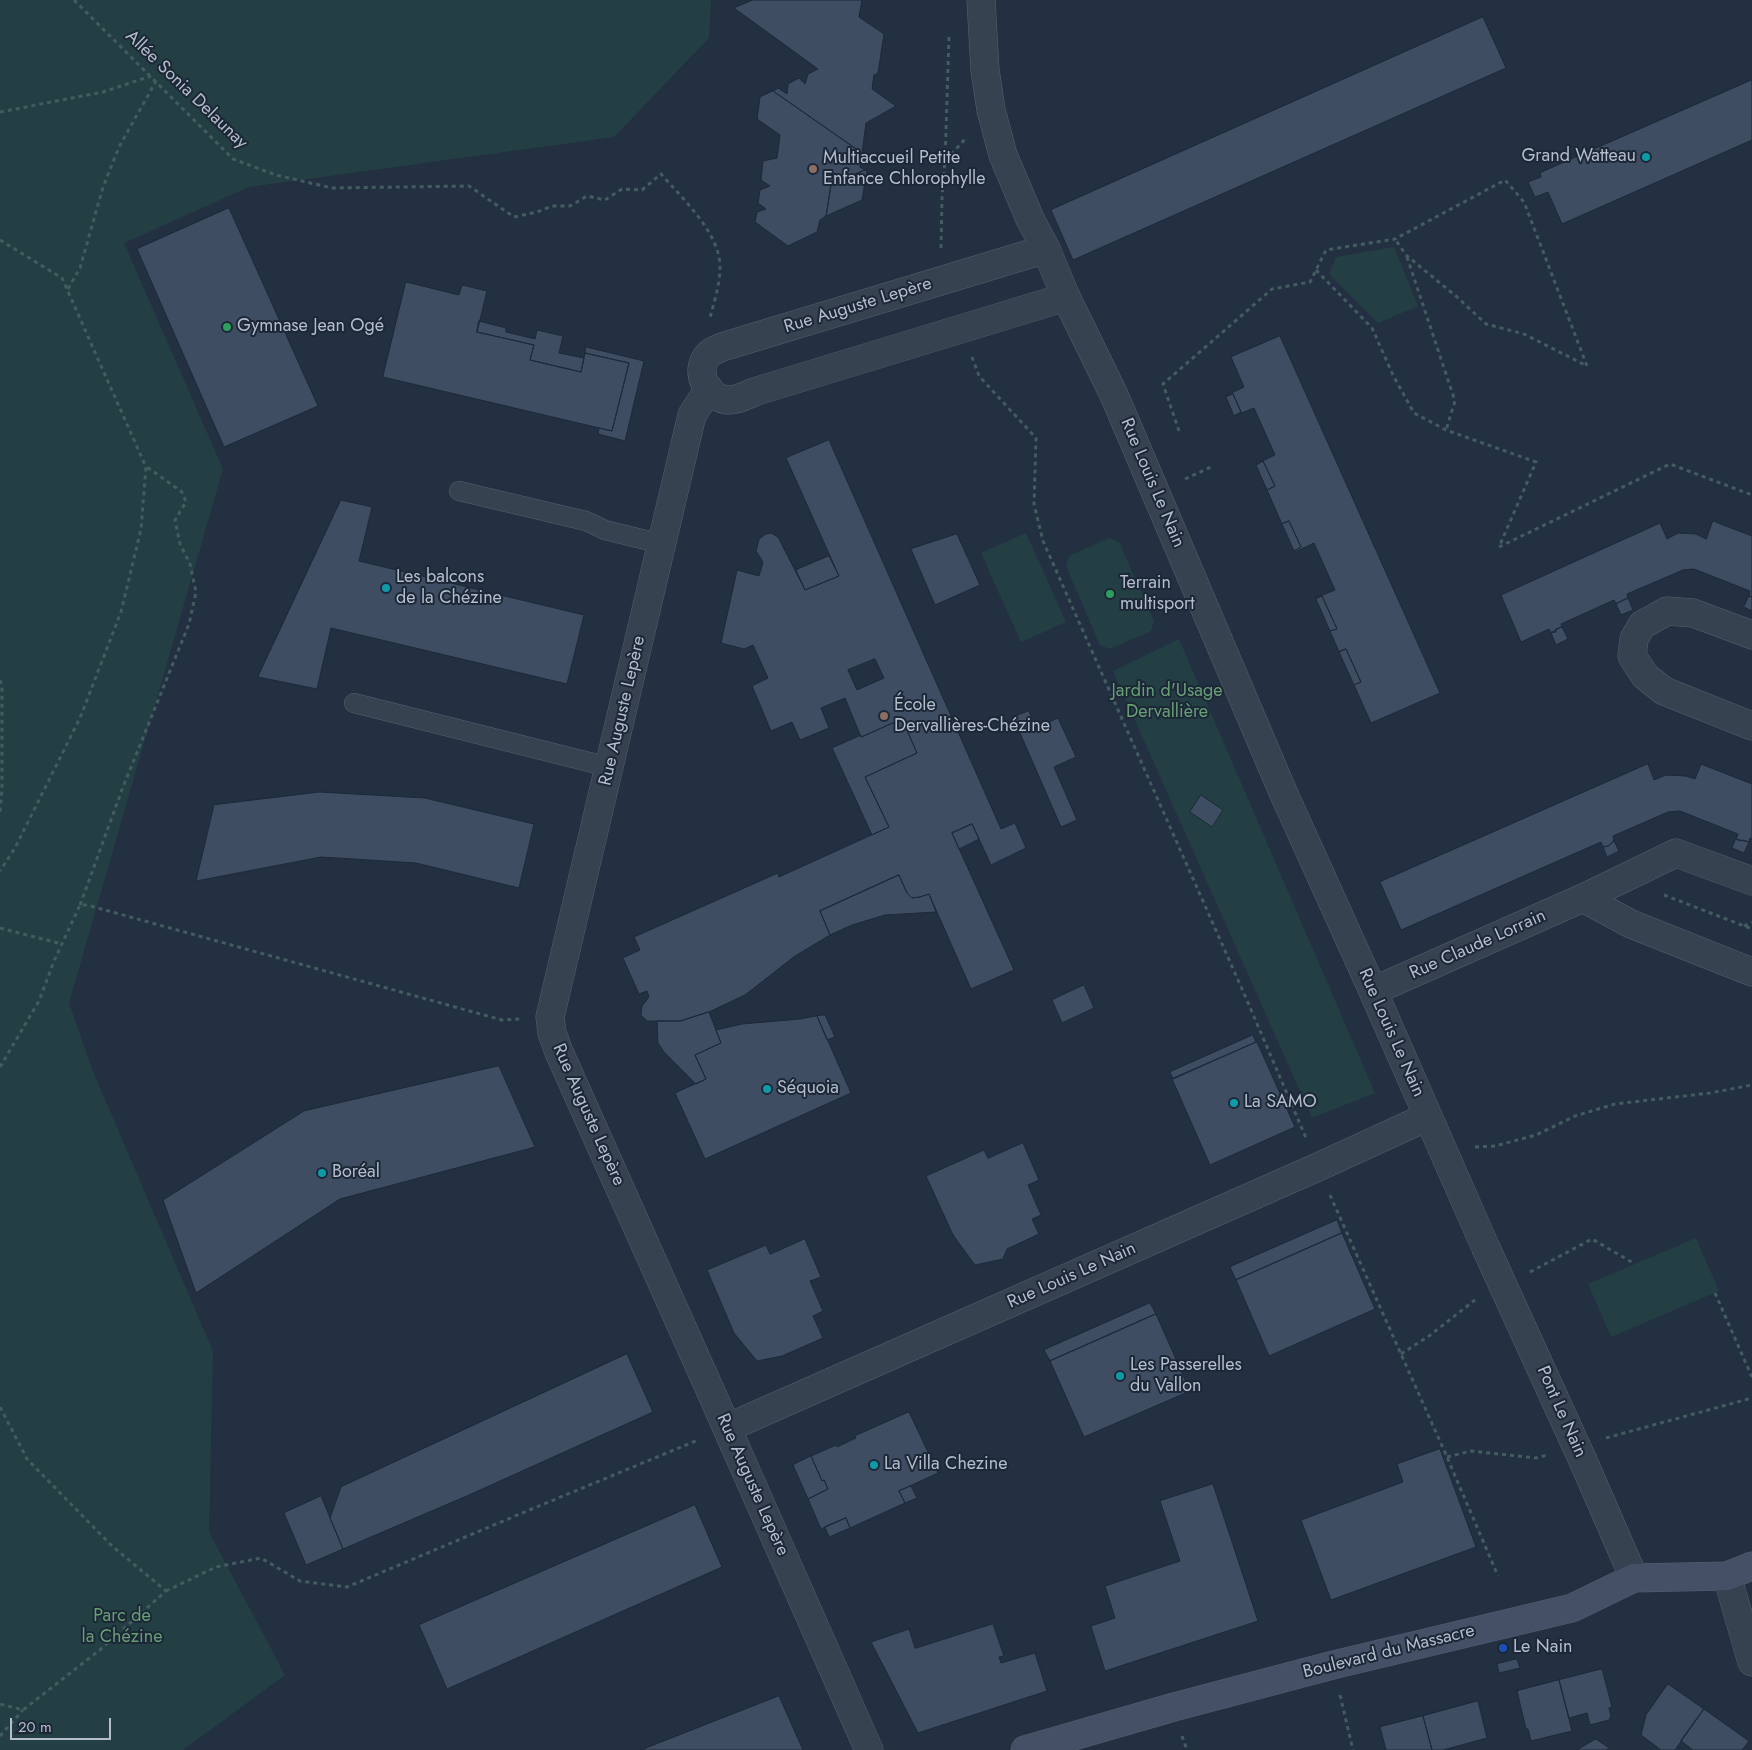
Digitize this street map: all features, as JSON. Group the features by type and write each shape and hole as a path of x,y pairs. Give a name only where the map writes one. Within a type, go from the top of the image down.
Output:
{"main road":[{"name":"Boulevard du Massacre","path":"1025,1750 1174,1706 1333,1665 1572,1608 1634,1578 1727,1576 1752,1566"}],"street":[{"name":"Rue Louis Le Nain","path":"727,1428 1427,1117 1373,991 1283,792 1114,394 1030,219 1004,155 991,110 985,70 980,0"},
{"name":"Rue Auguste Lepère","path":"705,359 710,353 722,347 1046,249"},
{"path":"705,359 702,368 703,382 709,390 719,397 725,400 734,399 1066,297"},
{"name":"Rue Auguste Lepère","path":"709,390 692,415 550,1018 552,1033 559,1052 868,1750"},
{"path":"1752,634 1693,613 1667,611 1642,625 1634,639 1632,656 1645,676 1664,692 1752,726"},
{"name":"Rue Claude Lorrain","path":"1373,991 1583,898 1676,853 1752,881"},
{"path":"1583,898 1631,924 1752,972"},
{"name":"Pont Le Nain","path":"1427,1117 1634,1578"},
{"path":"1727,1576 1752,1662"}],"lane":[{"path":"459,491 586,521 605,530 662,544"},
{"path":"354,703 609,767"}],"path":[{"name":"Allée Sonia Delaunay","path":"74,0 233,159 276,175 332,188 468,186 514,217 537,212 552,206 570,206 587,196 605,200 622,189 642,190 661,174 695,213 712,239 719,254 719,282 705,338 705,359"},
{"path":"947,278 940,244 949,34"},
{"path":"0,112 103,92 152,76"},
{"path":"68,289 80,268 103,187 119,147 156,81"},
{"path":"945,161 991,110"},
{"path":"1179,431 1163,384 1272,289 1310,282 1326,250 1396,239 1505,180 1524,202 1587,366 1524,334 1486,324 1457,297 1406,256"},
{"path":"1396,239 1406,256 1455,401 1446,430"},
{"path":"0,240 62,278 146,467 141,529 122,612 80,718 14,848 0,871"},
{"path":"1316,270 1372,328 1393,375 1414,413 1446,430 1536,462 1498,547 1670,464 1752,496"},
{"path":"961,329 979,376 1036,438 1034,504 1043,540 1246,998 1318,1167 1448,1458 1498,1576"},
{"path":"0,1067 39,1001 80,905 123,787 189,624 196,592 190,564 180,544 175,520 186,502 182,492 146,467"},
{"path":"1182,480 1211,467"},
{"path":"0,680 2,687 2,789 0,812"},
{"path":"1662,894 1752,929"},
{"path":"80,905 86,904 227,942 487,1016"},
{"path":"1744,926 1752,922"},
{"path":"0,928 62,944"},
{"path":"1472,1148 1495,1146 1536,1135 1575,1116 1614,1104 1710,1093 1752,1084"},
{"path":"1715,1293 1752,1377"},
{"path":"0,1408 27,1460 112,1546 166,1591"},
{"path":"0,1736 23,1710 101,1649 166,1591 216,1567 261,1558 300,1581 347,1587 727,1428"},
{"path":"1333,1665 1353,1750"},
{"path":"0,1704 23,1710"}],"green space":[{"name":"Parc de la Chézine","path":"0,0 711,0 709,38 614,137 249,187 124,243 223,469 69,1003 92,1069 213,1351 209,1532 285,1675 183,1750 0,1750"},
{"path":"1394,247 1418,306 1378,323 1329,274 1336,257"},
{"path":"1026,533 1066,622 1021,642 981,553"},
{"name":"Terrain multisport","path":"1109,538 1119,542 1154,621 1151,631 1110,649 1100,645 1066,566 1069,556"},
{"name":"Jardin d'Usage Dervallière","path":"1179,639 1375,1093 1312,1118 1113,671"},
{"path":"1696,1238 1719,1291 1611,1337 1588,1284"}],"building":[{"path":"753,0 862,0 859,17 884,34 878,73 874,75 872,89 896,106 866,123 862,153 773,91 778,88 787,94 788,84 799,78 805,84 808,74 818,69 734,8"},
{"path":"1483,17 1506,68 1073,260 1051,210"},
{"name":"Grand Watteau","path":"1752,80 1752,140 1562,224 1548,192 1535,197 1528,182 1541,177 1540,173"},
{"name":"Multiaccueil Petite Enfance Chlorophylle","path":"773,91 862,153 860,167 865,170 831,185 826,216 820,220 817,232 788,246 755,222 757,212 766,209 758,203 760,190 770,186 761,180 763,161 777,158 780,135 757,119 760,97"},
{"path":"865,170 867,171 862,200 826,216 831,185"},
{"name":"Gymnase Jean Ogé","path":"229,208 318,406 224,447 137,249"},
{"path":"406,282 459,295 462,285 487,291 477,332 534,345 530,360 581,372 585,353 629,363 612,431 383,377"},
{"path":"479,321 506,328 506,332 535,339 537,330 563,336 559,353 584,358 581,372 530,360 534,345 477,332"},
{"path":"1280,336 1440,693 1371,723 1354,685 1361,682 1346,649 1339,652 1330,631 1337,629 1322,596 1315,598 1335,590 1314,543 1294,551 1301,547 1289,521 1282,524 1267,490 1275,486 1263,461 1256,465 1256,464 1275,455 1254,408 1234,416 1241,412 1233,394 1225,396 1244,387 1231,357"},
{"path":"586,347 644,361 625,441 598,434 599,428 612,431 629,363 585,353"},
{"path":"1233,394 1241,412 1234,416 1226,397"},
{"path":"829,440 1001,829 1015,823 1026,848 991,865 972,824 952,833 1014,970 971,989 929,894 912,898 907,893 899,875 820,911 830,935 795,956 745,995 709,1012 680,1021 647,1021 641,1015 642,1006 649,997 647,991 639,994 623,958 640,950 634,937 778,873 779,877 889,827 865,777 917,753 902,719 861,737 845,698 821,708 829,728 800,740 792,722 771,731 752,686 768,678 753,645 744,649 721,643 737,570 759,576 763,562 756,551 759,539 766,534 771,533 778,537 805,590 839,576 786,458","holes":["875,659 884,678 857,690 848,670"]},
{"path":"1263,461 1275,486 1267,490 1256,465"},
{"name":"Les balcons de la Chézine","path":"341,500 372,507 359,561 584,615 567,684 331,628 317,689 258,677"},
{"path":"1289,521 1301,547 1294,551 1282,524"},
{"path":"1713,521 1752,536 1752,597 1749,596 1750,591 1694,569 1683,570 1627,594 1628,598 1616,604 1614,600 1561,624 1562,627 1556,629 1556,632 1551,633 1549,629 1521,642 1501,595 1660,523 1667,539 1678,533 1696,534 1706,539"},
{"path":"957,534 980,585 935,605 911,549"},
{"path":"829,556 839,576 805,590 796,570"},
{"path":"1322,596 1337,629 1330,631 1316,599"},
{"path":"1749,596 1752,597 1752,611 1744,607"},
{"path":"1628,598 1633,610 1621,615 1616,604"},
{"path":"1562,627 1568,639 1556,645 1551,633"},
{"path":"1346,649 1361,682 1354,685 1339,652"},
{"path":"1029,711 1036,728 1058,718 1076,757 1054,767 1077,820 1061,827 1013,717"},
{"path":"902,719 917,753 865,777 889,827 872,835 832,748"},
{"path":"1648,764 1654,780 1666,775 1686,776 1695,779 1701,764 1752,784 1752,839 1750,838 1749,842 1740,841 1736,839 1738,834 1680,811 1668,812 1613,836 1614,841 1608,846 1603,847 1601,842 1401,930 1380,882"},
{"path":"320,792 425,798 534,824 519,888 416,863 321,857 196,881 214,805"},
{"path":"1201,795 1223,810 1212,827 1190,812"},
{"path":"972,824 979,839 959,849 952,833"},
{"path":"1736,839 1749,842 1744,853 1732,848"},
{"path":"1614,841 1619,851 1607,857 1603,847 1608,846"},
{"path":"899,875 907,893 912,898 929,894 936,912 885,915 852,925 830,935 820,911"},
{"path":"1084,985 1094,1008 1062,1023 1052,1000"},
{"path":"709,1012 721,1043 695,1055 706,1079 696,1084 664,1052 658,1043 657,1021 680,1021"},
{"path":"825,1015 835,1037 827,1040 817,1016"},
{"name":"Séquoia","path":"817,1016 851,1093 705,1159 675,1093 706,1079 695,1055 721,1043 716,1030 742,1024"},
{"path":"1253,1035 1256,1042 1173,1079 1170,1072"},
{"name":"La SAMO","path":"1257,1042 1295,1127 1210,1165 1172,1079"},
{"name":"Boréal","path":"499,1066 535,1147 340,1199 196,1293 163,1200 304,1111"},
{"path":"1023,1143 1039,1180 1028,1185 1041,1215 1032,1219 1039,1234 1007,1249 1003,1259 975,1265 953,1235 926,1176 984,1150 988,1158"},
{"path":"1337,1220 1342,1233 1236,1280 1230,1267"},
{"path":"1342,1233 1375,1309 1269,1356 1236,1280"},
{"path":"805,1239 821,1277 810,1281 823,1311 813,1316 823,1338 782,1356 757,1361 734,1333 707,1270 766,1245 770,1254"},
{"path":"1150,1303 1156,1314 1050,1361 1044,1350"},
{"name":"Les Passerelles du Vallon","path":"1156,1314 1190,1391 1084,1437 1050,1361"},
{"path":"627,1354 653,1412 469,1495 343,1549 330,1518 341,1487"},
{"name":"La Villa Chezine","path":"909,1412 938,1473 899,1491 905,1503 850,1528 846,1518 821,1529 808,1499 828,1489 824,1480 822,1481 811,1456 836,1445 837,1447 856,1438 855,1436"},
{"path":"1440,1449 1476,1547 1331,1600 1301,1520 1403,1482 1397,1464"},
{"path":"811,1456 822,1481 824,1480 828,1489 808,1499 793,1465"},
{"path":"1213,1484 1258,1621 1105,1671 1091,1626 1115,1618 1105,1586 1180,1561 1160,1501"},
{"path":"911,1486 917,1498 905,1503 899,1491"},
{"path":"321,1496 343,1549 306,1565 284,1513"},
{"path":"695,1505 722,1567 447,1689 419,1625"},
{"path":"846,1518 850,1528 829,1537 825,1527"},
{"path":"993,1624 1004,1656 999,1657 1001,1663 1035,1653 1047,1691 918,1733 871,1642 909,1629 915,1648"},
{"path":"1517,1659 1520,1668 1499,1673 1497,1664"},
{"path":"1602,1669 1612,1707 1609,1708 1611,1716 1609,1720 1590,1725 1587,1713 1569,1718 1559,1680"},
{"path":"1559,1680 1572,1731 1531,1741 1528,1729 1526,1729 1517,1691"},
{"path":"1668,1684 1704,1709 1675,1750 1661,1750 1641,1735 1646,1715"},
{"path":"779,1696 803,1750 641,1750"},
{"path":"1478,1701 1487,1738 1443,1750 1432,1750 1423,1716"},
{"path":"1704,1709 1749,1741 1742,1750 1693,1750 1681,1741"},
{"path":"1423,1716 1432,1750 1386,1750 1380,1727"},
{"path":"1596,1739 1609,1748 1606,1750 1577,1750"}],"place":[{"name":"Grand Watteau","path":"1646,157"},
{"name":"Multiaccueil Petite Enfance Chlorophylle","path":"813,169"},
{"name":"Gymnase Jean Ogé","path":"227,327"},
{"name":"Les balcons de la Chézine","path":"386,588"},
{"name":"Terrain multisport","path":"1110,594"},
{"name":"École Dervallières-Chézine","path":"884,716"},
{"name":"Séquoia","path":"767,1089"},
{"name":"La SAMO","path":"1234,1103"},
{"name":"Boréal","path":"322,1173"},
{"name":"Les Passerelles du Vallon","path":"1120,1376"},
{"name":"La Villa Chezine","path":"874,1465"},
{"name":"Le Nain","path":"1503,1648"}]}
